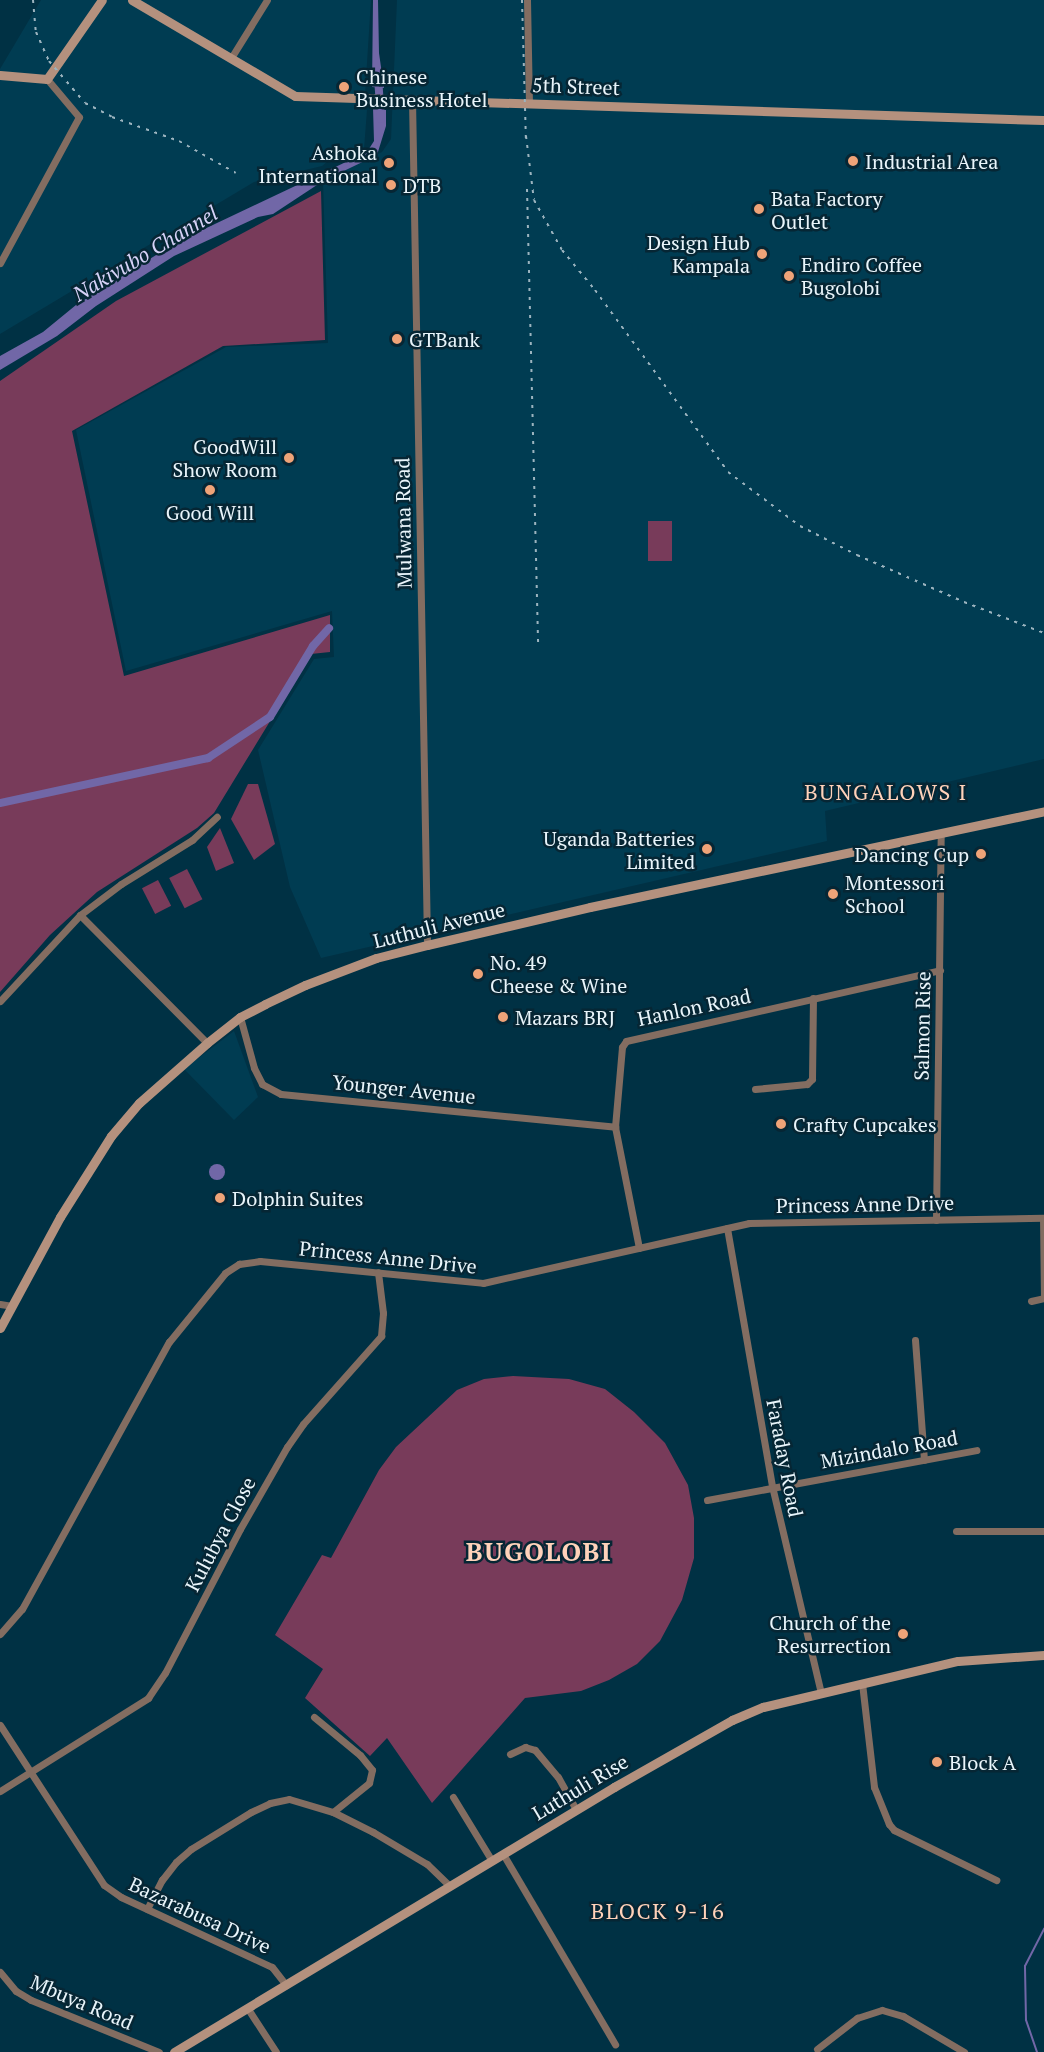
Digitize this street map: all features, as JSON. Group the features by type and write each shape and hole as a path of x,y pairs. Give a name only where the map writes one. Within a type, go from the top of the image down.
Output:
{"street":[{"path":"47,79 102,0"},
{"name":"5th Street","path":"132,0 295,96 1044,120"},
{"path":"231,58 267,0"},
{"path":"528,0 529,103"},
{"path":"0,75 47,79 79,117 0,263"},
{"name":"Mulwana Road","path":"412,99 427,945"},
{"name":"Luthuli Avenue","path":"0,1328 60,1217 111,1136 139,1103 240,1017 305,985 376,958 590,907 1044,811"},
{"path":"0,1001 80,915 121,884 192,840 217,817"},
{"name":"Salmon Rise","path":"936,1220 941,833"},
{"path":"80,915 207,1043"},
{"name":"Hanlon Road","path":"639,1248 615,1127 622,1047 626,1041 940,970"},
{"path":"755,1089 807,1083 812,1079 813,998"},
{"name":"Younger Avenue","path":"240,1017 254,1068 262,1084 281,1094 615,1127"},
{"path":"1031,1301 1044,1298 1043,1218"},
{"name":"Princess Anne Drive","path":"0,1634 22,1609 168,1342 225,1274 239,1264 260,1261 471,1283 495,1282 727,1228 765,1222 1043,1218"},
{"name":"Faraday Road","path":"727,1228 772,1486 821,1693"},
{"name":"Kulubya Close","path":"30,1773 148,1698 165,1673 240,1529 287,1447 303,1424 381,1336 383,1313 378,1272"},
{"path":"0,1304 12,1306"},
{"path":"915,1340 924,1460"},
{"name":"Mizindalo Road","path":"707,1500 772,1486 976,1450"},
{"path":"956,1531 1044,1531"},
{"name":"Luthuli Rise","path":"174,2052 576,1810 732,1720 763,1707 958,1661 1044,1655"},
{"path":"862,1683 874,1788 889,1824 894,1830 996,1880"},
{"path":"314,1717 360,1755 372,1770 369,1783 333,1812"},
{"name":"Bazarabusa Drive","path":"0,1725 104,1885 121,1897 272,1967 286,1985"},
{"path":"510,1754 525,1747 535,1750 558,1777 576,1810"},
{"path":"0,1791 30,1773"},
{"path":"453,1797 492,1861"},
{"path":"147,1908 176,1862 204,1839 270,1803 289,1799 333,1812 407,1850 427,1864 450,1886"},
{"path":"503,1854 615,2044"},
{"name":"Mbuya Road","path":"0,1972 16,1991 31,2000 159,2052"},
{"path":"248,2009 276,2052"},
{"path":"817,2049 857,2018 882,2010 903,2016 964,2052"}],"shaded area":[{"path":"41,0 371,0 364,110 367,110 364,149 334,156 322,166 254,182 0,334 0,69"},
{"path":"373,0 378,0 379,53 384,88 372,87"},
{"path":"397,0 1044,0 1044,759 825,811 827,841 321,958 290,887 258,750 314,659 334,657 332,611 126,671 76,430 226,347 328,343 323,180 382,152 391,139"},
{"path":"373,108 386,110 386,126 377,155 323,181 273,214 258,217 174,256 96,306 57,336 0,370 0,356 43,332 76,305 177,242 367,152 374,141"},
{"path":"321,191 325,340 223,346 72,431 124,676 330,615 330,652 311,654 214,813 197,828 97,892 50,935 0,992 0,381 116,301"},
{"path":"648,521 672,521 672,561 648,561"},
{"path":"248,784 258,784 275,844 254,860 231,819"},
{"path":"220,828 234,863 216,871 207,847"},
{"path":"187,869 202,899 185,908 169,878"},
{"path":"158,880 171,906 155,914 142,888"},
{"path":"234,1031 258,1097 234,1120 184,1069"},
{"path":"217,1164 223,1166 225,1172 223,1178 217,1180 211,1178 209,1172 211,1166"},
{"path":"513,1376 569,1379 605,1389 634,1412 665,1443 688,1485 694,1518 694,1558 682,1600 660,1641 637,1664 609,1680 581,1691 525,1698 432,1803 387,1738 370,1756 305,1698 323,1669 275,1635 322,1555 331,1558 379,1470 396,1447 457,1390 484,1379"}],"waterway":[{"path":"378,78 381,119"},
{"path":"0,803 208,758 270,717 313,646 329,628"},
{"path":"1037,2052 1026,2020 1025,1966 1044,1929"}],"railway":[{"path":"33,0 36,32 49,61 85,103 112,117 179,141 236,173"},
{"path":"522,0 526,144"},
{"path":"526,136 534,200 562,250 595,290 728,472 800,526 857,555 964,602 1044,633"},
{"path":"527,189 538,644"}],"place":[{"name":"Chinese Business Hotel","path":"344,87"},
{"name":"Industrial Area","path":"853,161"},
{"name":"Ashoka International","path":"389,163"},
{"name":"DTB","path":"391,185"},
{"name":"Bata Factory Outlet","path":"759,209"},
{"name":"Design Hub Kampala","path":"762,254"},
{"name":"Endiro Coffee Bugolobi","path":"789,276"},
{"name":"GTBank","path":"397,339"},
{"name":"GoodWill Show Room","path":"289,458"},
{"name":"Good Will","path":"210,490"},
{"name":"Uganda Batteries Limited","path":"707,849"},
{"name":"Dancing Cup","path":"981,854"},
{"name":"Montessori School","path":"833,894"},
{"name":"No. 49 Cheese & Wine","path":"478,974"},
{"name":"Mazars BRJ","path":"503,1017"},
{"name":"Crafty Cupcakes","path":"781,1124"},
{"name":"Dolphin Suites","path":"220,1198"},
{"name":"Church of the Resurrection","path":"903,1634"},
{"name":"Block A","path":"937,1762"}],"district":[{"name":"BUNGALOWS I","path":"886,792"},
{"name":"BUGOLOBI","path":"539,1552"},
{"name":"BLOCK 9-16","path":"658,1911"}],"water label":[{"name":"Nakivubo Channel","path":"145,253"}]}
